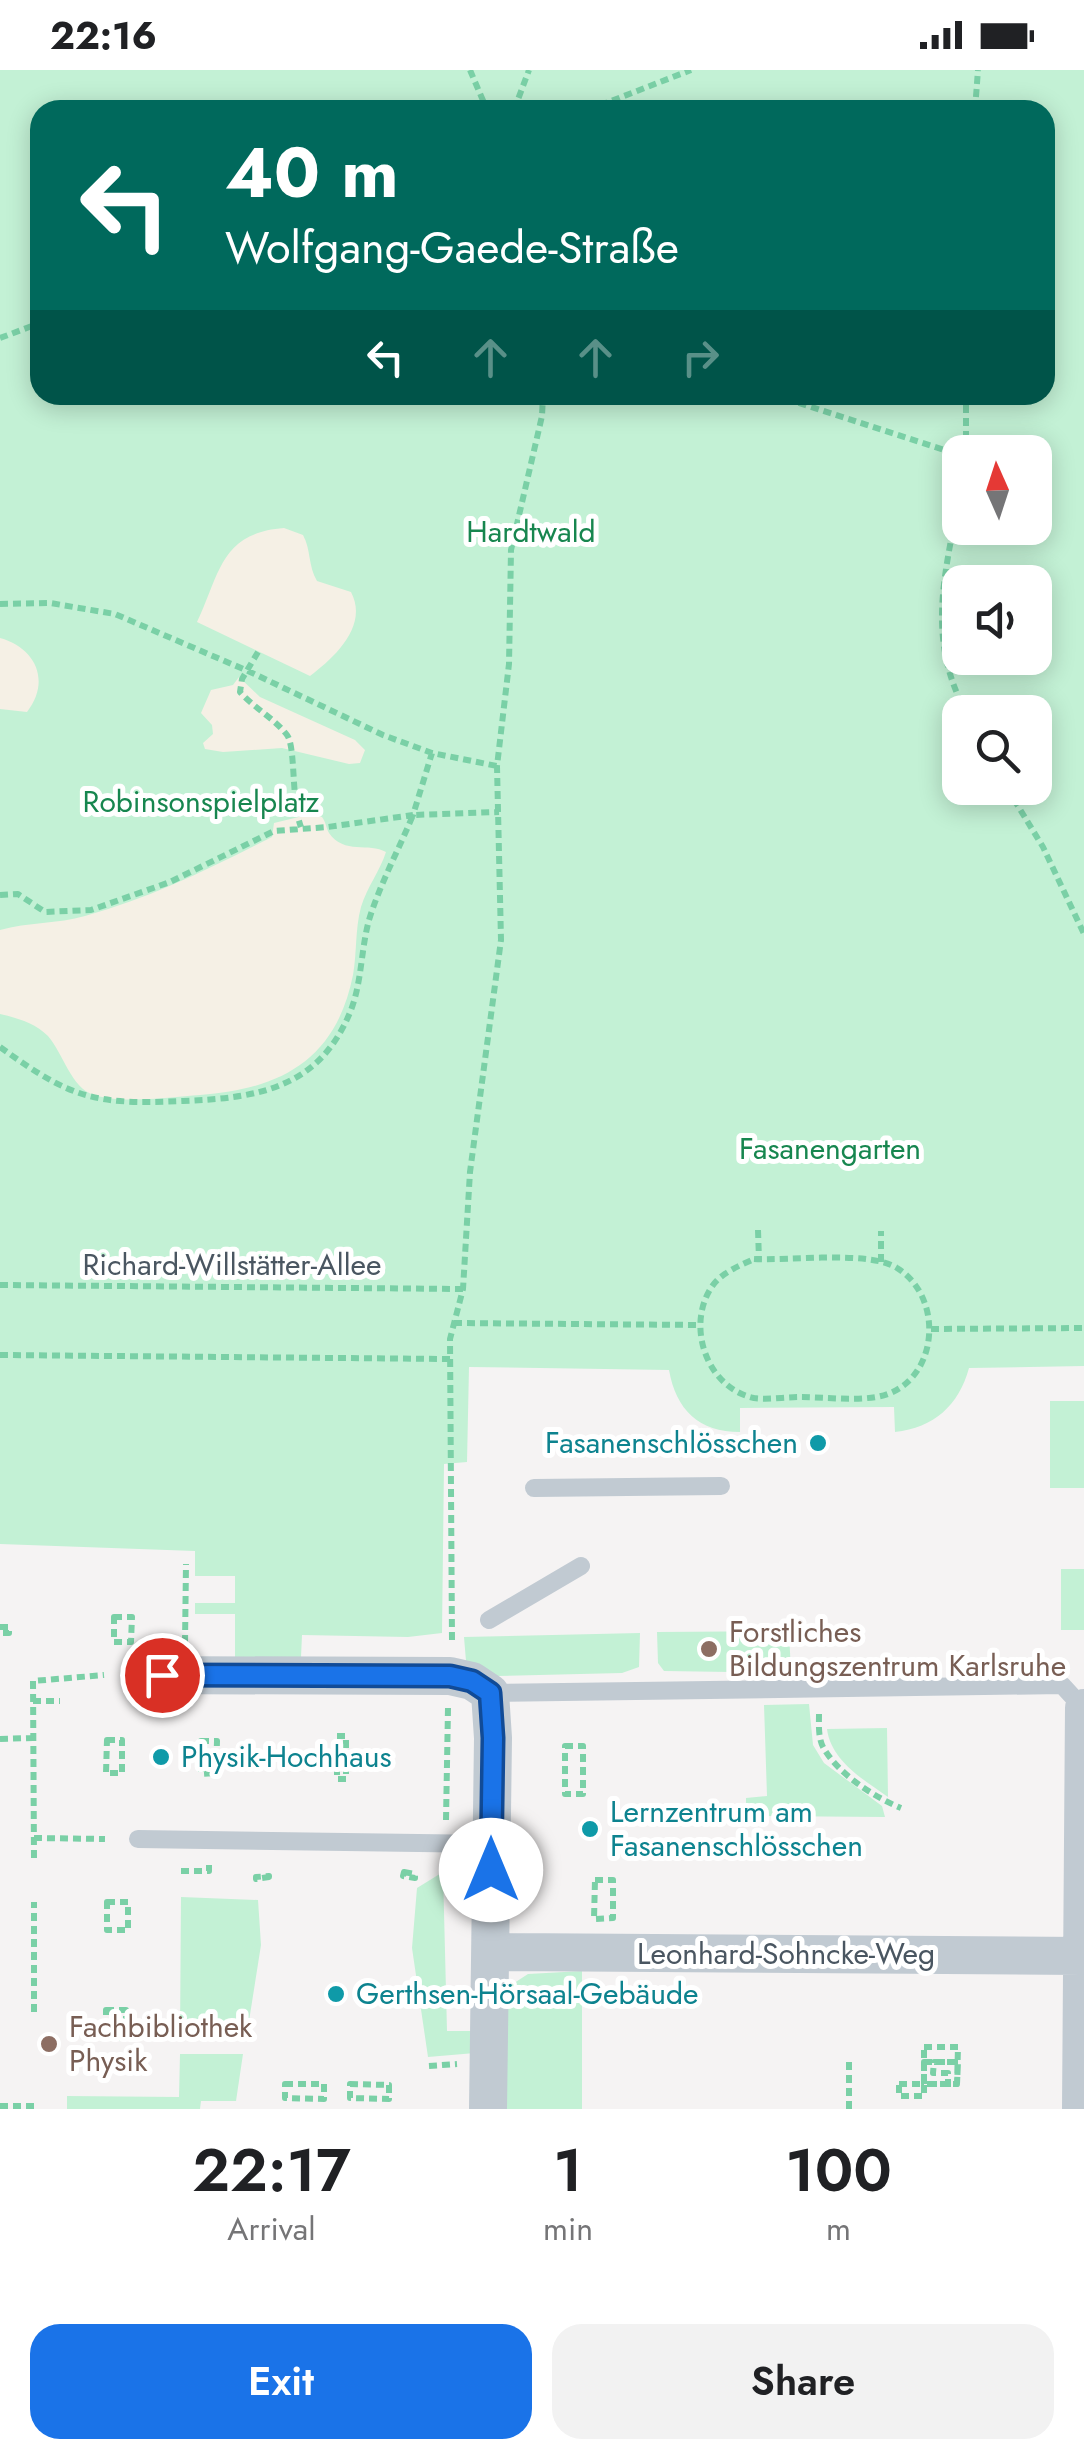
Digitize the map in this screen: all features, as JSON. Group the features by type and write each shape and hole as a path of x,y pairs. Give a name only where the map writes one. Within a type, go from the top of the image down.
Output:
{"street":[{"path":"122,1675 450,1676 472,1681 490,1693 493,1738 488,2109"},
{"path":"1081,2109 1084,1708"},
{"name":"Leonhard-Sohncke-Weg","path":"490,1952 1082,1956"}],"lane":[{"path":"534,1488 721,1486"},
{"path":"489,1620 581,1566"},
{"path":"490,1693 1062,1685 1084,1708"},
{"path":"138,1839 490,1844"}],"path":[{"path":"470,70 483,100"},
{"path":"518,100 529,70"},
{"path":"614,100 691,70"},
{"path":"976,100 978,70"},
{"path":"0,338 30,327"},
{"path":"445,1844 450,1676 450,1359 454,1323 464,1289 470,1172 501,940 498,766 509,664 511,550 543,405"},
{"path":"806,405 942,447"},
{"path":"964,435 965,405"},
{"path":"951,545 940,609 950,681 957,695"},
{"path":"0,604 50,603 116,614 382,735 432,753 498,766"},
{"path":"258,652 242,679 240,692 286,733 292,745 292,800 301,827"},
{"path":"0,1047 56,1086 84,1097 134,1103 262,1094 298,1078 332,1045 350,1010 369,922 413,815 432,753"},
{"path":"1018,805 1044,847 1084,934"},
{"path":"0,895 18,894 46,912 91,910 170,882 274,831 413,815 499,812"},
{"path":"758,1230 759,1260"},
{"path":"880,1262 881,1230"},
{"path":"759,1260 880,1262 896,1266 911,1280 925,1300 931,1329 920,1367 902,1386 878,1397 754,1398 730,1387 712,1368 702,1348 702,1305 712,1286 730,1270 759,1260"},
{"name":"Richard-Willstätter-Allee","path":"0,1285 464,1289"},
{"path":"454,1323 699,1325"},
{"path":"931,1329 1084,1328"},
{"path":"0,1355 450,1359"},
{"path":"816,1397 816,1407"},
{"path":"185,1675 186,1564"},
{"path":"114,1617 132,1617 131,1642 114,1642 114,1617"},
{"path":"34,1858 33,1681 122,1675"},
{"path":"818,1688 821,1744 853,1778 885,1802 901,1808"},
{"path":"33,1702 60,1701"},
{"path":"337,1736 346,1736 346,1780 337,1779 337,1736"},
{"path":"0,1739 33,1738"},
{"path":"106,1740 122,1740 122,1773 106,1773 106,1740"},
{"path":"201,1741 217,1741 216,1774 201,1774 201,1741"},
{"path":"565,1746 583,1746 583,1794 565,1794 565,1746"},
{"path":"34,1838 105,1839"},
{"path":"408,1887 410,1861"},
{"path":"181,1871 209,1871"},
{"path":"594,1880 613,1880 613,1918 594,1919 594,1880"},
{"path":"34,1902 34,2012"},
{"path":"107,1902 128,1902 128,1930 107,1930 107,1902"},
{"path":"106,2010 126,2010 126,2038 106,2038 106,2010"},
{"path":"924,2047 958,2047 958,2062 958,2084 924,2084 924,2047"},
{"path":"849,2062 849,2109"},
{"path":"924,2062 958,2062"},
{"path":"934,2062 934,2073 948,2073 948,2084"},
{"path":"429,2066 441,2065"},
{"path":"284,2084 324,2084 324,2098 284,2098 284,2084"},
{"path":"350,2084 389,2084 389,2099 350,2098 350,2084"},
{"path":"0,2106 34,2108 34,2096"}],"green space":[{"path":"0,70 1084,70 1084,1366 969,1368 959,1393 943,1412 922,1426 895,1432 894,1407 740,1408 740,1432 713,1428 684,1407 669,1370 469,1367 467,1462 444,1464 442,1633 408,1637 302,1635 301,1657 235,1657 235,1614 195,1614 195,1603 235,1603 235,1576 195,1576 195,1551 0,1544"},
{"path":"1050,1401 1084,1401 1084,1488 1050,1488"},
{"path":"1061,1569 1084,1569 1084,1630 1061,1630"},
{"path":"789,1631 791,1673 664,1671 658,1663 657,1632"},
{"path":"640,1633 639,1667 622,1673 497,1676 466,1661 464,1637"},
{"path":"809,1704 813,1745 824,1763 882,1806 885,1817 746,1816 746,1798 767,1796 764,1705"},
{"path":"887,1728 888,1797 842,1760 827,1729"},
{"path":"443,1872 447,2031 475,2031 475,2053 428,2057 412,1948 417,1888"},
{"path":"181,1897 258,1900 261,1945 246,2040 180,2038"},
{"path":"582,1971 582,2109 504,2109 505,1989 528,1974"},
{"path":"180,2054 243,2054 236,2101 201,2101 200,2109 67,2109 67,2096 179,2097"}],"sand":[{"path":"284,528 303,535 317,581 351,592 355,605 356,617 346,640 310,676 197,622 218,572 234,547 247,538"},
{"path":"0,638 23,649 36,667 38,689 27,712 0,709"},
{"path":"239,677 260,697 355,740 365,750 360,763 349,764 282,748 223,752 205,749 203,743 213,734 212,725 201,713 211,690 233,685"},
{"path":"311,814 322,817 329,833 342,844 386,852 361,907 353,975 345,1004 333,1029 301,1065 256,1086 229,1092 147,1099 105,1098 79,1085 43,1031 0,1014 0,930 75,919 109,909 203,871 272,837 274,823"}],"place":[{"name":"Fasanenschlösschen","path":"818,1443"},
{"name":"Forstliches Bildungszentrum Karlsruhe","path":"709,1649"},
{"name":"Physik-Hochhaus","path":"161,1757"},
{"name":"Lernzentrum am Fasanenschlösschen","path":"590,1829"},
{"name":"Gerthsen-Hörsaal-Gebäude","path":"336,1994"},
{"name":"Fachbibliothek Physik","path":"49,2044"}],"route":[{"path":"162,1675 450,1676 472,1681 490,1693 491,1870"}],"park label":[{"name":"Hardtwald","path":"531,532"},
{"name":"Robinsonspielplatz","path":"201,802"},
{"name":"Fasanengarten","path":"830,1149"}]}
